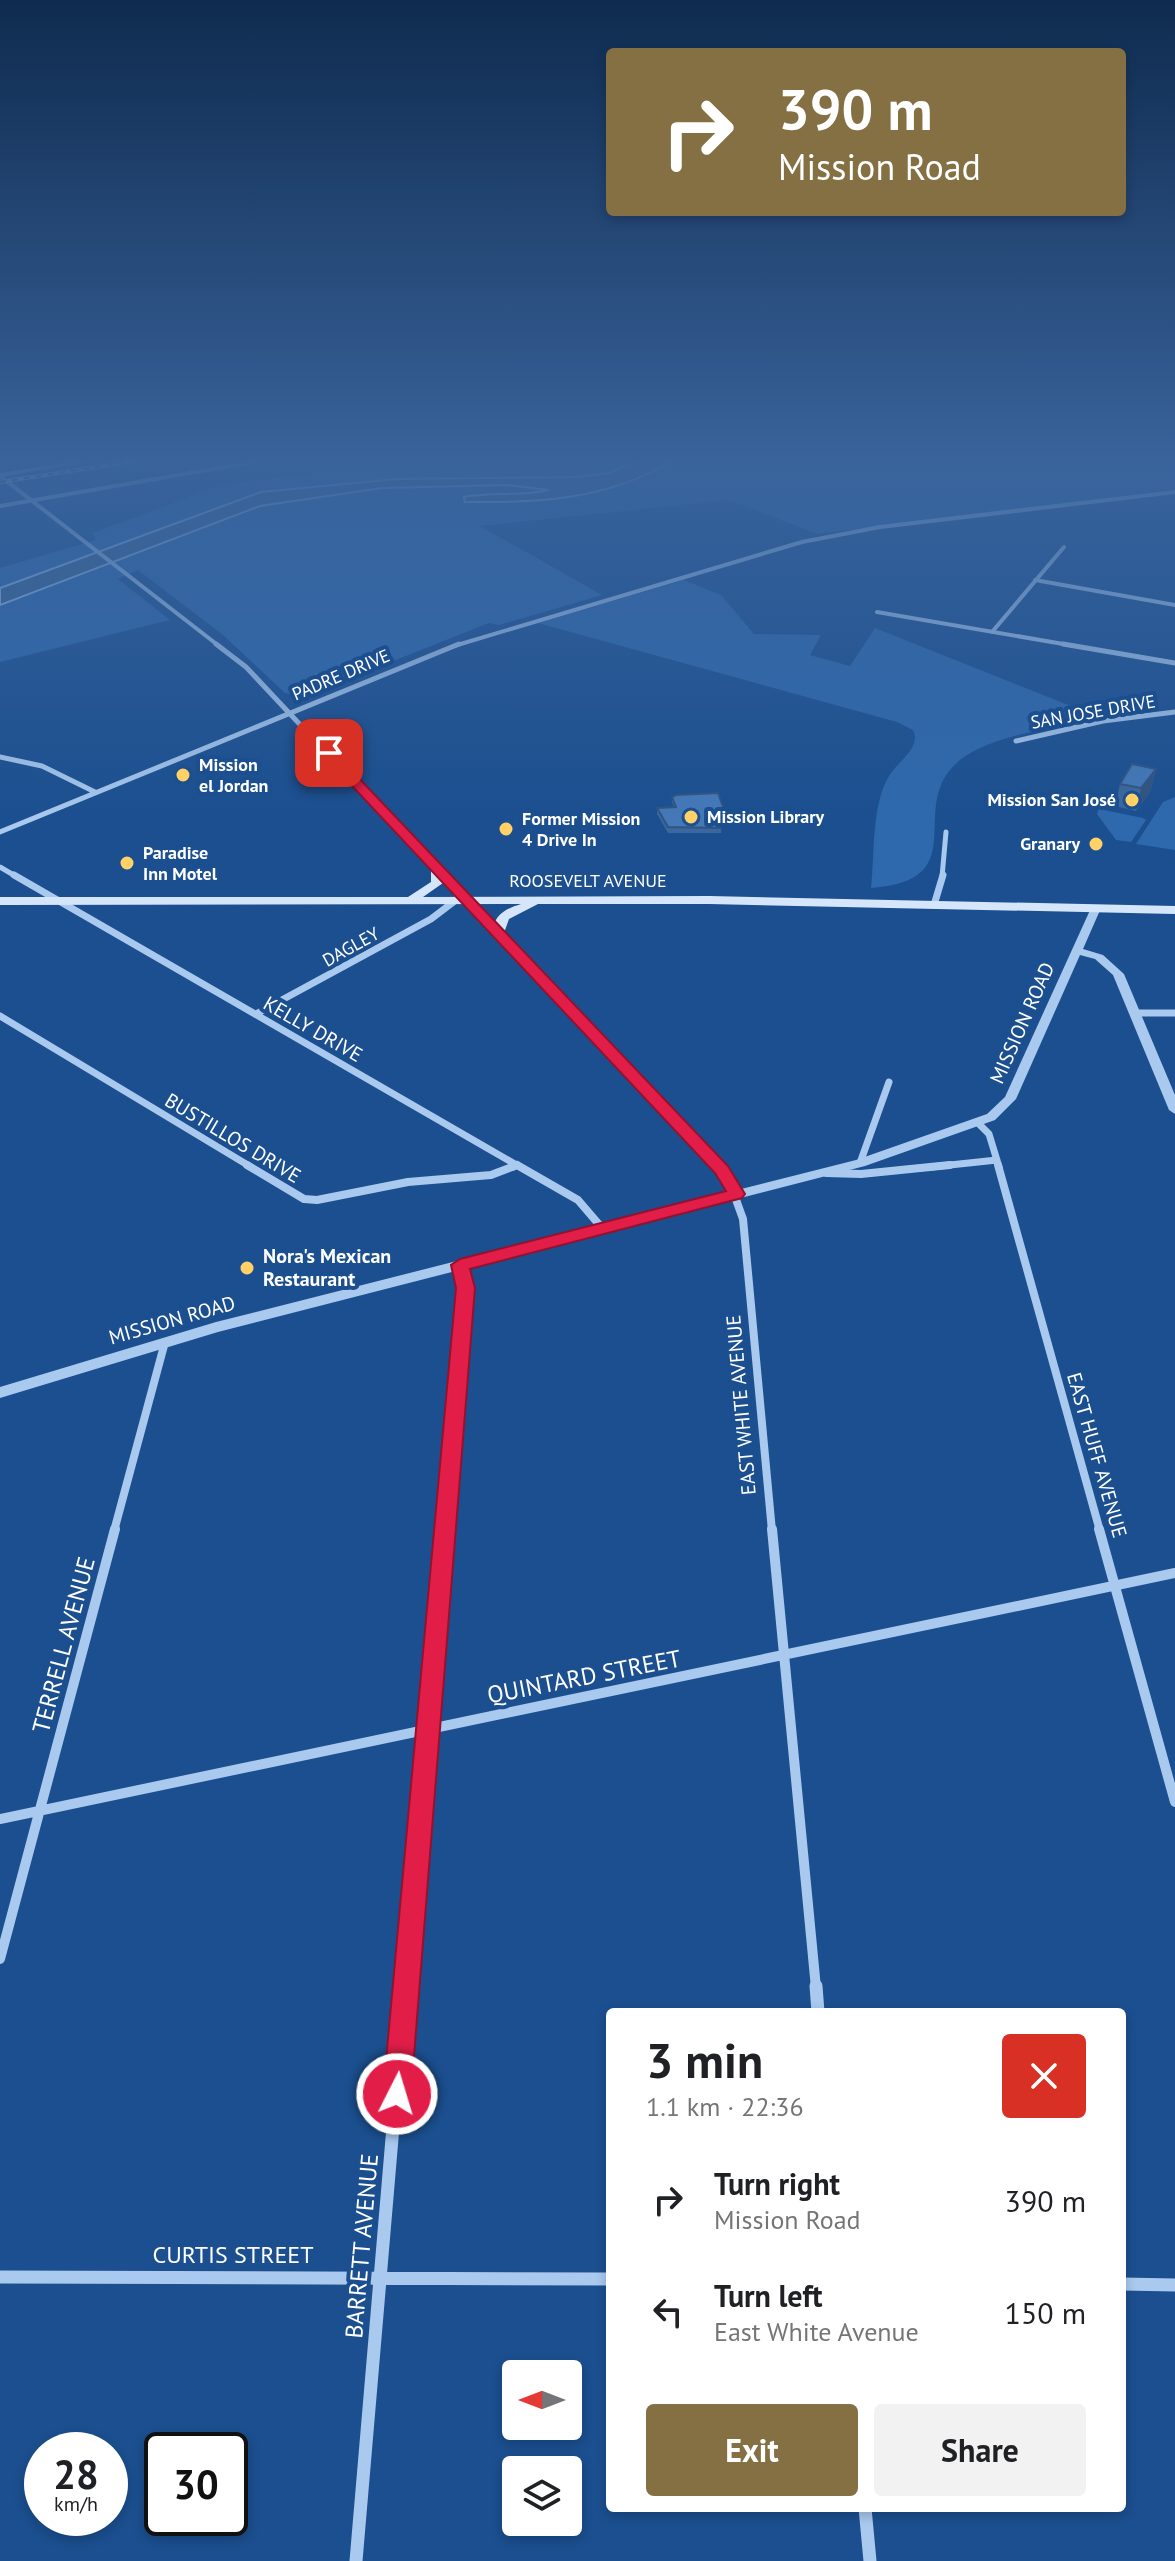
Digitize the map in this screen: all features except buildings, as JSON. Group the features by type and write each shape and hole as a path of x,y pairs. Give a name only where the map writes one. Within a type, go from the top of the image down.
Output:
{"main road":[{"path":"409,899 437,883 437,868"},
{"path":"498,933 498,924 506,913 547,899"},
{"name":"ROOSEVELT AVENUE","path":"0,901 547,899 1175,910"}],"street":[{"name":"EAST WHITE AVENUE","path":"135,581 246,667 437,868 462,899 498,933 722,1170 736,1194 743,1219 818,2008"},
{"name":"PADRE DRIVE","path":"0,832 478,636 669,581"},
{"path":"992,632 1035,581"},
{"path":"1038,581 1175,605"},
{"path":"877,612 1175,663"},
{"name":"SAN JOSE DRIVE","path":"1016,741 1103,721 1175,712"},
{"path":"0,757 42,766 95,792"},
{"path":"934,905 943,874 946,832"},
{"name":"KELLY DRIVE","path":"0,867 578,1200 602,1228"},
{"name":"DAGLEY","path":"256,1014 462,899"},
{"name":"MISSION ROAD","path":"0,1393 165,1342 860,1163 977,1122 1000,1111 1010,1099 1096,908"},
{"path":"1077,951 1111,964 1175,1110"},
{"path":"1135,1013 1175,1013"},
{"name":"BUSTILLOS DRIVE","path":"0,1016 304,1199 331,1200 426,1179 489,1176 517,1165"},
{"path":"860,1163 889,1082"},
{"name":"EAST HUFF AVENUE","path":"977,1122 989,1134 997,1160 1175,1802"},
{"name":"MISSION ROAD","path":"821,1173 861,1174 997,1160"},
{"name":"BARRETT AVENUE","path":"356,2561 465,1288 460,1265"},
{"name":"TERRELL AVENUE","path":"0,1959 165,1342"},
{"name":"QUINTARD STREET","path":"0,1819 1175,1573"},
{"name":"CURTIS STREET","path":"0,2277 606,2279"},
{"path":"1126,2284 1175,2285"},
{"path":"865,2512 870,2561"}],"shaded area":[{"path":"0,581 120,581 170,620 0,662"},
{"path":"20,581 64,581 0,605 0,588"},
{"path":"152,581 576,581 602,595 499,625 489,623 305,696 285,693 223,635"},
{"path":"685,581 721,595 754,634 821,635 810,655 850,666 875,628 1101,718 1008,738 960,760 944,778 937,798 931,856 922,871 903,882 871,888 879,801 889,776 914,743 913,730 897,722 538,623"},
{"path":"1175,797 1175,850 1136,844 1163,802"},
{"path":"1099,809 1146,820 1131,842 1116,840 1097,814"}],"place":[{"name":"Mission el Jordan","path":"183,775"},
{"name":"Mission San José","path":"1132,800"},
{"name":"Mission Library","path":"691,817"},
{"name":"Former Mission 4 Drive In","path":"506,829"},
{"name":"Granary","path":"1096,844"},
{"name":"Paradise Inn Motel","path":"127,863"},
{"name":"Nora's Mexican Restaurant","path":"247,1268"}],"route":[{"path":"329,753 722,1170 736,1194 460,1265 465,1288 397,2094"}]}
